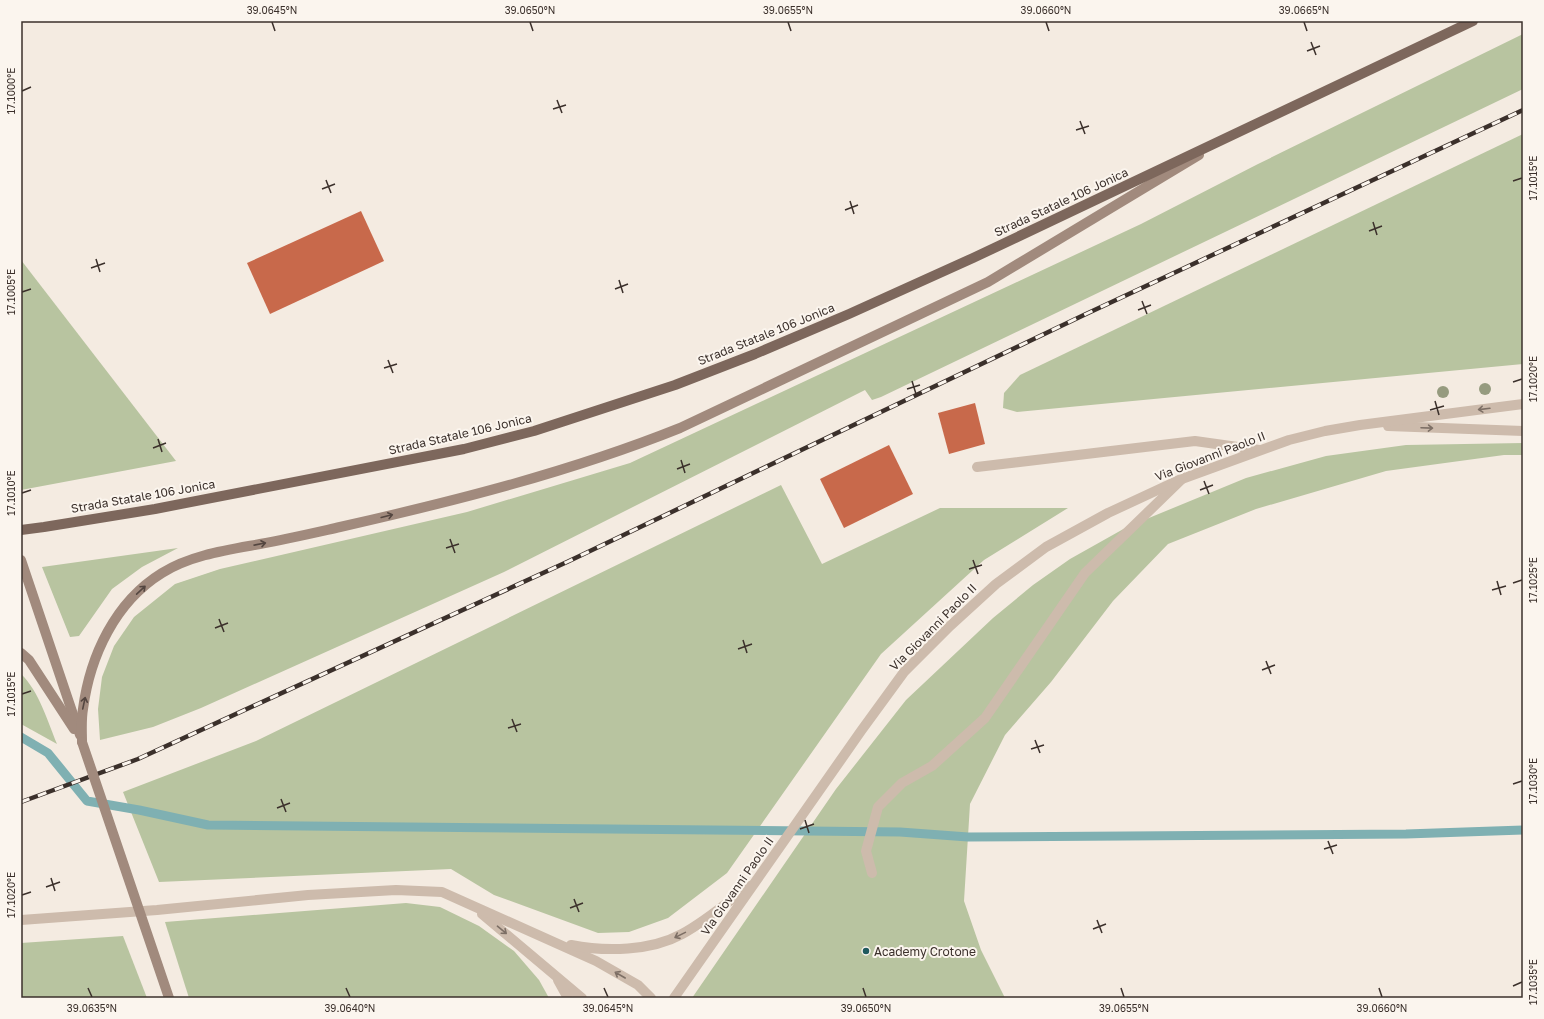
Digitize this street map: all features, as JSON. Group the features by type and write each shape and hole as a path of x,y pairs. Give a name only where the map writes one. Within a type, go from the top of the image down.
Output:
{"main road":[{"name":"Strada Statale 106 Jonica","path":"21,529 44,527 155,509 464,449 534,431 675,385 755,354 849,314 1224,140 1473,21"},
{"path":"82,742 83,710 98,650 110,625 123,608 141,589 161,573 180,564 211,554 288,539 491,490 638,445 680,428 988,282 1224,140"},
{"path":"21,560 169,998"},
{"path":"21,653 29,660 82,742"}],"street":[{"name":"Via Giovanni Paolo II","path":"674,998 904,672 950,626 996,584 1046,547 1108,513 1181,479 1289,440 1325,431 1360,425 1523,404"},
{"name":"Via Giovanni Paolo II","path":"1360,425 1523,431"},
{"path":"977,467 1195,441 1259,450"},
{"path":"872,873 866,851 878,807 902,783 932,766 985,718 1085,573 1181,479"},
{"path":"556,942 583,947 633,948 655,945 682,934 758,880"},
{"path":"21,920 157,910 308,895 396,890 442,892 596,961 638,985 651,998"},
{"path":"472,905 582,998"},
{"path":"555,974 568,998"}],"green space":[{"path":"1523,34 1523,89 881,397 872,400 865,390 504,572 201,708 153,727 100,740 98,709 102,677 114,646 134,617 175,584 220,569 467,512 630,463 1141,224 1258,164"},
{"path":"1523,134 1523,364 1017,412 1003,408 1004,393 1020,375"},
{"path":"21,260 176,461 21,490"},
{"path":"1523,443 1523,455 1504,455 1386,471 1256,509 1168,544 1113,601 1051,682 1005,735 970,804 964,901 981,950 1005,998 692,998 836,789 906,700 993,618 1033,585 1070,559 1127,527 1246,478 1326,456 1406,445"},
{"path":"781,485 822,564 940,508 1068,508 984,560 881,654 727,873 668,918 629,932 598,933 494,895 451,869 159,882 123,792 256,741"},
{"path":"178,548 142,567 112,589 79,636 70,637 42,567"},
{"path":"21,674 38,698 57,744 21,724"},
{"path":"406,903 440,907 479,926 514,951 539,980 549,998 189,998 165,922"},
{"path":"123,936 147,998 21,998 21,943"}],"building":[{"path":"361,211 384,261 270,314 247,263"},
{"path":"975,403 985,444 949,454 938,413"},
{"path":"889,445 913,494 844,528 820,479"}],"waterway":[{"path":"21,737 48,753 87,801 139,810 208,825 900,832 968,837 1406,834 1523,830"}],"railway":[{"path":"21,802 138,759 567,562 1086,314 1523,110"}],"place":[{"name":"Academy Crotone","path":"866,951"}]}
